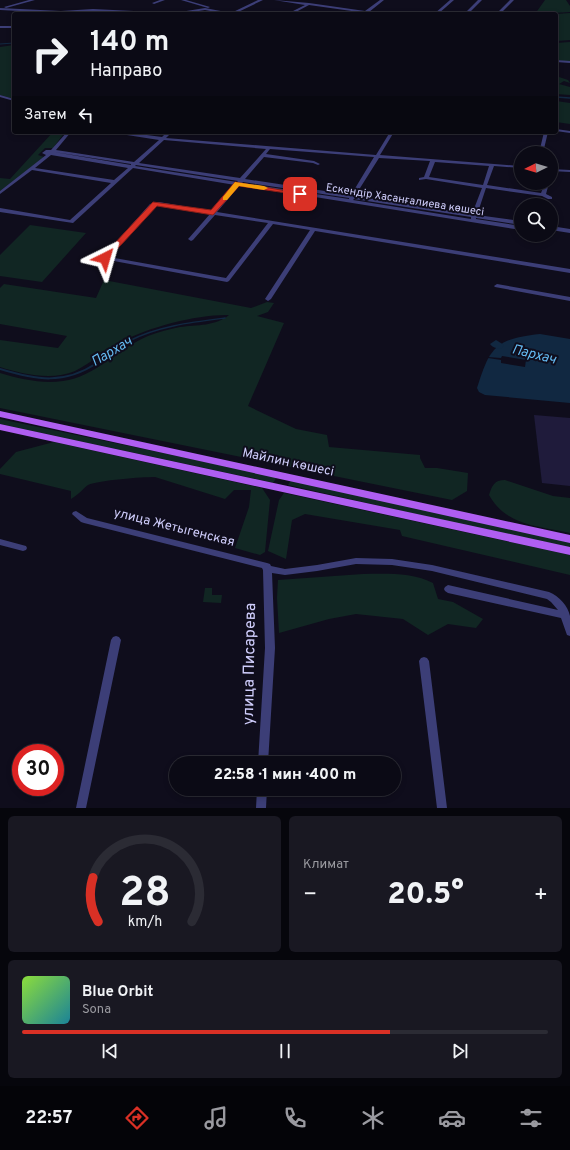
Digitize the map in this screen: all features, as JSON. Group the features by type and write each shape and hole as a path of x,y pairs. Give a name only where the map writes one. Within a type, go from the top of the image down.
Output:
{"main road":[{"name":"Майлин көшесі","path":"0,414 570,539"},
{"name":"Майлин көшесі","path":"0,427 570,551"},
{"path":"277,487 283,475"}],"street":[{"path":"1,9 33,0"},
{"path":"154,3 163,0"},
{"path":"183,0 208,8 205,9"},
{"path":"235,12 261,0"},
{"path":"276,0 366,12 382,0"},
{"path":"438,12 452,0"},
{"path":"468,12 480,0"},
{"path":"500,12 512,0"},
{"path":"294,12 309,4"},
{"path":"1,9 54,12"},
{"path":"186,12 205,9 221,12"},
{"path":"78,12 93,10 134,12"},
{"path":"0,27 12,27"},
{"path":"558,60 570,62"},
{"path":"0,96 12,99"},
{"path":"558,130 570,132"},
{"path":"0,193 33,169 54,151 67,134"},
{"path":"128,134 162,139 514,167"},
{"path":"0,210 71,222 168,134"},
{"path":"351,199 391,134"},
{"path":"543,146 546,134"},
{"path":"191,239 269,148"},
{"name":"Ескендір Хасанғалиева көшесі","path":"54,151 239,182 474,218 514,222"},
{"path":"263,154 316,163 322,152"},
{"name":"Ескендір Хасанғалиева көшесі","path":"49,155 133,165"},
{"path":"433,160 424,178 543,195 550,198"},
{"path":"474,218 492,165"},
{"path":"33,169 115,182"},
{"path":"558,170 570,171"},
{"path":"543,195 545,190"},
{"path":"272,222 227,280 105,258 153,202 570,271"},
{"name":"Ескендір Хасанғалиева көшесі","path":"474,218 514,227"},
{"path":"268,299 314,229"},
{"path":"558,229 570,231"},
{"path":"558,233 570,235"},
{"path":"496,286 570,299"},
{"name":"улица Жетыгенская","path":"76,514 84,520 285,572 356,561 375,561 432,568 540,593 558,601 563,607 570,632"},
{"path":"0,542 23,548"},
{"name":"улица Писарева","path":"263,756 270,648 266,567"},
{"path":"448,589 565,615"},
{"path":"80,808 116,640"},
{"path":"424,661 442,808"},
{"path":"261,808 262,796"}],"green space":[{"path":"545,0 566,0 570,6 570,12 536,12"},
{"path":"570,13 570,40 558,41 558,14"},
{"path":"570,42 570,62 558,60 558,43"},
{"path":"12,45 12,98 0,95 0,47"},
{"path":"558,77 568,80 570,83 564,81 559,84 570,87 570,95 558,94"},
{"path":"558,101 570,103 570,124 558,122"},
{"path":"51,134 64,134 53,148 45,148 38,155 44,157 0,191 0,178 10,179"},
{"path":"30,225 86,233 42,282 0,276 0,255"},
{"path":"104,280 251,308 267,302 274,303 268,312 257,316 284,323 248,406 296,429 327,435 329,447 420,455 425,468 437,468 468,473 467,491 452,500 0,408 0,373 23,379 39,381 55,382 75,378 86,374 137,341 148,336 180,327 212,323 224,319 229,315 189,319 145,331 121,342 81,368 66,374 47,376 27,374 0,367 0,340 58,348 67,336 0,324 0,288 4,284 96,298"},
{"path":"0,419 277,477 273,483 0,424"},
{"path":"54,442 262,488 270,500 265,552 260,555 235,548 249,507 251,490 234,490 225,499 155,477 111,480 94,483 88,485 71,499 71,491 0,474 0,469 16,452"},
{"path":"291,480 570,542 570,549 288,485"},
{"path":"505,480 553,496 570,498 570,533 524,523 504,513 489,495 496,482"},
{"path":"284,493 570,555 570,575 402,536 400,530 305,514 292,520 286,559 268,551 279,500"},
{"path":"363,574 398,574 425,579 433,583 438,599 453,602 483,619 476,628 448,624 428,635 403,619 356,614 329,619 279,633 277,598 278,580"},
{"path":"205,588 212,588 212,595 222,595 221,603 203,602"}],"water":[{"path":"540,334 570,339 570,403 485,395 479,392 477,388 486,363 496,348 504,342 513,339"}],"pier":[{"path":"502,356 526,360 525,367 501,363 501,360 488,358 501,358"}],"building":[{"path":"534,415 570,418 570,486 542,483"}],"waterway":[{"path":"0,44 12,43"},
{"path":"558,97 570,98"},
{"name":"Пархач","path":"96,364 125,343 140,336 176,325 225,318"},
{"name":"Пархач","path":"0,369 26,376 50,378 73,375 97,363"}],"slow traffic":[{"path":"225,199 238,184 264,188"}],"route":[{"path":"105,258 105,256 152,205 155,204 213,213 238,184 300,194"}]}
